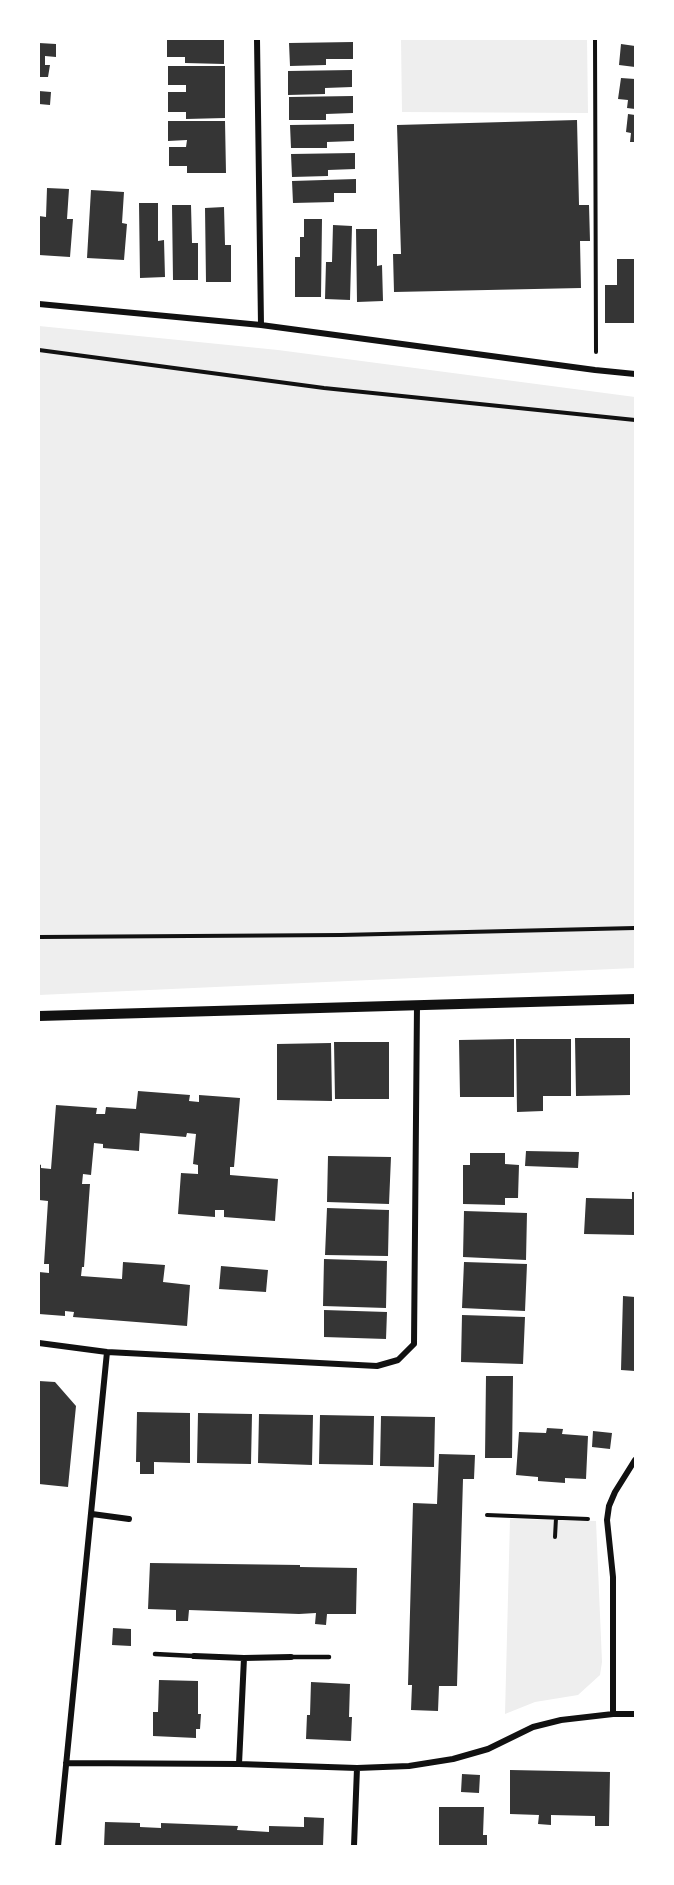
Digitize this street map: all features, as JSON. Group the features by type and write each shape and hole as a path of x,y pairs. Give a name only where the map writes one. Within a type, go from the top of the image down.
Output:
{"street":[{"path":"257,39 261,325"},
{"path":"39,304 261,325 635,374"},
{"path":"39,1016 635,999"},
{"path":"39,1343 107,1352 377,1366 398,1360 414,1344 417,1004"},
{"path":"58,1846 107,1352"},
{"path":"613,1714 613,1577 607,1520 609,1506 615,1492 635,1460"},
{"path":"92,1514 129,1518"},
{"path":"194,1656 291,1657"},
{"path":"239,1764 244,1658"},
{"path":"66,1763 239,1764 357,1768 409,1766 453,1759 489,1749 533,1726 561,1720 635,1714"},
{"path":"354,1846 357,1768"}],"lane":[{"path":"155,1654 194,1656"},
{"path":"291,1657 330,1657"}],"path":[{"path":"595,39 597,328 595,370"},
{"path":"39,350 324,388 635,420"},
{"path":"39,937 341,935 635,928"},
{"path":"487,1515 607,1520"},
{"path":"555,1538 556,1518"}],"shaded area":[{"path":"401,39 587,39 588,113 402,112"},
{"path":"39,326 278,350 635,397 635,968 39,995"},
{"path":"510,1519 596,1521 602,1662 600,1675 578,1695 535,1702 505,1714"}],"building":[{"path":"167,39 224,39 224,64 185,63 185,57 167,57"},
{"path":"353,42 353,59 326,59 326,65 290,66 289,43"},
{"path":"39,43 56,44 56,57 45,56 45,65 50,65 48,77 39,77"},
{"path":"621,44 635,46 635,67 619,65"},
{"path":"168,66 225,66 225,118 186,119 186,112 168,112 168,92 186,92 186,85 168,85"},
{"path":"352,70 352,87 325,88 325,94 288,95 288,71"},
{"path":"621,78 635,79 635,109 627,108 628,100 618,99"},
{"path":"39,91 51,92 50,105 39,104"},
{"path":"353,96 353,113 326,114 326,120 289,120 289,97"},
{"path":"628,114 635,115 635,142 630,142 631,133 626,132"},
{"path":"577,120 579,205 589,205 590,241 580,241 581,288 394,292 393,254 401,254 397,125"},
{"path":"168,121 225,121 226,173 187,173 187,166 169,166 169,147 186,147 187,140 168,141"},
{"path":"354,124 354,141 327,142 327,148 291,148 290,125"},
{"path":"355,153 355,169 328,170 328,176 292,177 291,154"},
{"path":"356,179 356,193 334,193 334,202 293,203 292,181"},
{"path":"47,188 69,189 67,219 73,219 70,257 39,255 39,216 46,217"},
{"path":"91,190 124,192 122,223 127,224 124,260 87,258"},
{"path":"139,203 158,203 158,241 164,240 165,277 140,278"},
{"path":"172,205 191,205 192,243 198,243 198,280 173,280"},
{"path":"224,207 225,245 231,245 231,282 206,282 205,208"},
{"path":"304,219 322,219 321,297 295,297 295,257 300,257 300,237 304,237"},
{"path":"333,225 352,226 350,300 325,299 326,262 332,262"},
{"path":"356,229 377,229 377,266 382,265 383,301 357,302"},
{"path":"617,259 635,259 635,323 605,323 605,285 617,285"},
{"path":"575,1038 630,1038 630,1095 576,1096"},
{"path":"514,1039 514,1097 460,1097 459,1040"},
{"path":"516,1039 571,1039 571,1096 543,1096 543,1111 517,1112"},
{"path":"334,1042 389,1042 389,1099 335,1099"},
{"path":"331,1043 332,1101 277,1100 277,1044"},
{"path":"138,1091 190,1095 189,1101 199,1102 199,1095 240,1098 234,1167 230,1167 230,1175 278,1179 275,1221 224,1217 224,1210 215,1210 215,1217 178,1214 181,1173 198,1174 198,1165 193,1164 196,1134 187,1133 186,1137 140,1133 139,1151 103,1148 103,1144 94,1143 91,1175 83,1174 82,1184 90,1184 84,1267 82,1267 81,1276 122,1279 123,1262 165,1265 163,1282 190,1285 187,1326 73,1317 74,1312 65,1311 65,1316 39,1314 39,1272 49,1273 49,1264 44,1264 48,1201 39,1200 39,1164 41,1168 51,1169 56,1105 97,1108 96,1114 105,1114 106,1107 136,1109"},
{"path":"526,1151 579,1152 578,1168 525,1166"},
{"path":"470,1153 505,1153 505,1164 519,1165 518,1198 505,1198 505,1205 463,1204 463,1165 470,1165"},
{"path":"328,1156 391,1157 389,1204 327,1202"},
{"path":"632,1192 635,1192 635,1235 584,1234 586,1198 632,1199"},
{"path":"327,1208 389,1210 388,1256 325,1255"},
{"path":"464,1211 527,1213 526,1260 463,1257"},
{"path":"324,1259 387,1261 386,1308 323,1306"},
{"path":"464,1262 527,1264 525,1311 462,1308"},
{"path":"221,1266 268,1270 266,1292 219,1289"},
{"path":"623,1296 635,1297 635,1371 621,1370"},
{"path":"324,1310 387,1312 386,1339 324,1337"},
{"path":"462,1315 525,1317 523,1364 461,1362"},
{"path":"486,1376 513,1376 512,1458 485,1458"},
{"path":"39,1381 55,1382 76,1406 68,1487 39,1484"},
{"path":"137,1412 190,1413 190,1463 154,1462 154,1474 140,1474 140,1462 136,1462"},
{"path":"198,1413 252,1414 251,1464 197,1463"},
{"path":"259,1414 313,1415 312,1465 258,1463"},
{"path":"320,1415 374,1416 373,1465 319,1464"},
{"path":"381,1416 435,1417 434,1467 380,1466"},
{"path":"547,1428 563,1429 562,1434 588,1436 586,1479 565,1478 565,1483 538,1481 538,1477 516,1475 519,1432 546,1433"},
{"path":"593,1431 612,1433 610,1449 592,1447"},
{"path":"439,1454 475,1455 474,1479 463,1479 457,1686 439,1686 438,1711 411,1710 412,1685 408,1685 413,1503 437,1504"},
{"path":"150,1563 357,1568 356,1614 327,1614 326,1625 315,1624 316,1613 189,1610 188,1621 176,1621 176,1610 148,1609"},
{"path":"113,1628 131,1629 131,1646 112,1645"},
{"path":"159,1680 198,1681 198,1714 201,1714 200,1729 196,1729 196,1738 153,1736 153,1712 158,1712"},
{"path":"311,1682 350,1684 351,1741 306,1739 307,1715 310,1715"},
{"path":"510,1770 610,1772 609,1826 595,1826 595,1816 551,1815 551,1825 538,1824 539,1815 510,1814"},
{"path":"462,1774 480,1775 479,1793 461,1792"},
{"path":"439,1807 484,1807 483,1835 487,1835 487,1846 439,1846"},
{"path":"304,1817 324,1818 323,1846 104,1846 105,1822 140,1823 140,1827 161,1828 161,1823 238,1826 237,1830 269,1832 269,1826 304,1827"}]}
